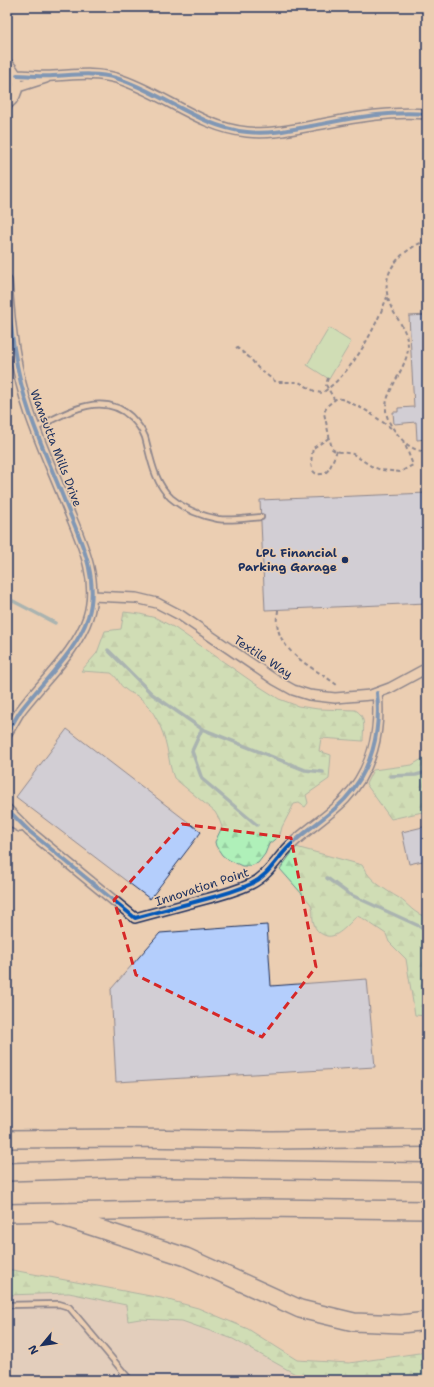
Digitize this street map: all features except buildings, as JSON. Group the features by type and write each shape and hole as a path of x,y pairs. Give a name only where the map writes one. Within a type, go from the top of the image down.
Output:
{"highway":[{"path":"7,1139 128,1138 272,1140 427,1138"},
{"path":"7,1172 137,1168 427,1172"},
{"path":"7,1214 262,1208 427,1210"},
{"path":"47,1212 186,1257 300,1309 354,1322 401,1324 427,1320"}],"street":[{"path":"7,63 17,75 18,87 14,98 7,104"},
{"path":"17,75 53,76 87,74 116,78 135,85 204,120 246,132 279,131 387,113 427,114"},
{"path":"18,87 53,76"},
{"name":"Wamsutta Mills Drive","path":"7,281 10,329 23,390 36,428 86,554 92,582 92,596"},
{"path":"7,733 21,710 70,649 79,635 88,618 92,596"},
{"name":"Textile Way","path":"92,596 136,598 157,603 180,615 275,680 293,690 309,695 335,698 354,697 377,693 390,688 427,668"},
{"name":"Innovation Point","path":"7,810 11,818 135,918 212,897 250,884 261,878 284,851 344,800 360,780 368,764 376,740 377,693"},
{"path":"7,723 21,710"},
{"path":"7,800 11,818"}],"lane":[{"path":"36,428 83,406 103,404 123,410 138,424 144,436 149,458 158,482 172,498 193,512 219,519 261,517"},
{"path":"7,1305 59,1304 69,1307 130,1380"}],"path":[{"path":"393,430 387,418 386,404 388,396 405,361 408,346 404,328 393,310 388,296 388,280 394,263 408,250 427,240"},
{"path":"236,347 250,358 258,368 276,382 299,382 320,393 327,389 341,376 363,347 372,332 388,296"},
{"path":"328,378 326,382 327,389 334,399"},
{"path":"401,439 413,465 400,472 377,469 353,454 332,449 324,413 327,406 334,399 340,398 362,408 393,430 412,448 427,452"},
{"path":"329,438 313,448 311,465 314,472 320,474 329,470 337,451"},
{"path":"278,610 276,622 285,646 294,656 325,675 337,685"}],"highlighted area":[{"path":"182,824 291,838 316,967 262,1037 136,975 114,900"}],"shaded area":[{"path":"69,1293 126,1305 128,1321 140,1319 182,1321 233,1339 306,1380 7,1380 7,1295"}],"green space":[{"path":"329,328 351,342 329,379 307,365"},
{"path":"124,612 156,618 175,628 279,699 298,706 318,709 355,710 363,719 363,741 321,738 319,751 331,755 329,779 306,795 308,803 305,807 299,803 294,804 282,827 280,835 269,844 265,854 258,863 250,866 242,866 222,855 215,842 222,827 219,819 215,812 174,778 165,741 157,720 149,707 139,697 128,692 111,673 81,671 97,653 105,631 121,629"},
{"path":"427,756 427,811 391,819 366,784 373,770 412,765"},
{"path":"296,847 362,865 369,876 378,884 399,898 415,912 427,917 427,1016 415,1015 406,959 389,942 386,934 357,916 342,931 333,936 324,935 316,929 310,903 280,869"},
{"path":"7,1269 161,1298 198,1308 248,1329 297,1360 349,1363 426,1352 427,1380 418,1380 403,1376 396,1380 306,1380 233,1339 182,1321 140,1319 128,1321 126,1305 69,1293 7,1295"}],"waterway":[{"path":"7,601 13,601 55,623"},
{"path":"108,650 152,694 202,729 305,770 323,772"},
{"path":"202,729 192,751 202,779 257,825"},
{"path":"390,776 416,775 427,772"},
{"path":"327,878 349,894 419,926 427,932"}],"cycle path":[{"path":"17,75 48,76 93,74 108,76 133,84 213,123 229,129 256,133 285,131 374,115 400,113 427,114"},
{"path":"7,281 14,348 20,381 39,438 83,547 92,589 88,617 76,642 68,654 29,699 7,733"},
{"path":"7,809 29,831 135,918 227,893 258,880 269,870 288,847 339,805 354,788 362,776 373,750 376,736 378,708 377,693"}],"place":[{"name":"LPL Financial Parking Garage","path":"345,560"}]}
